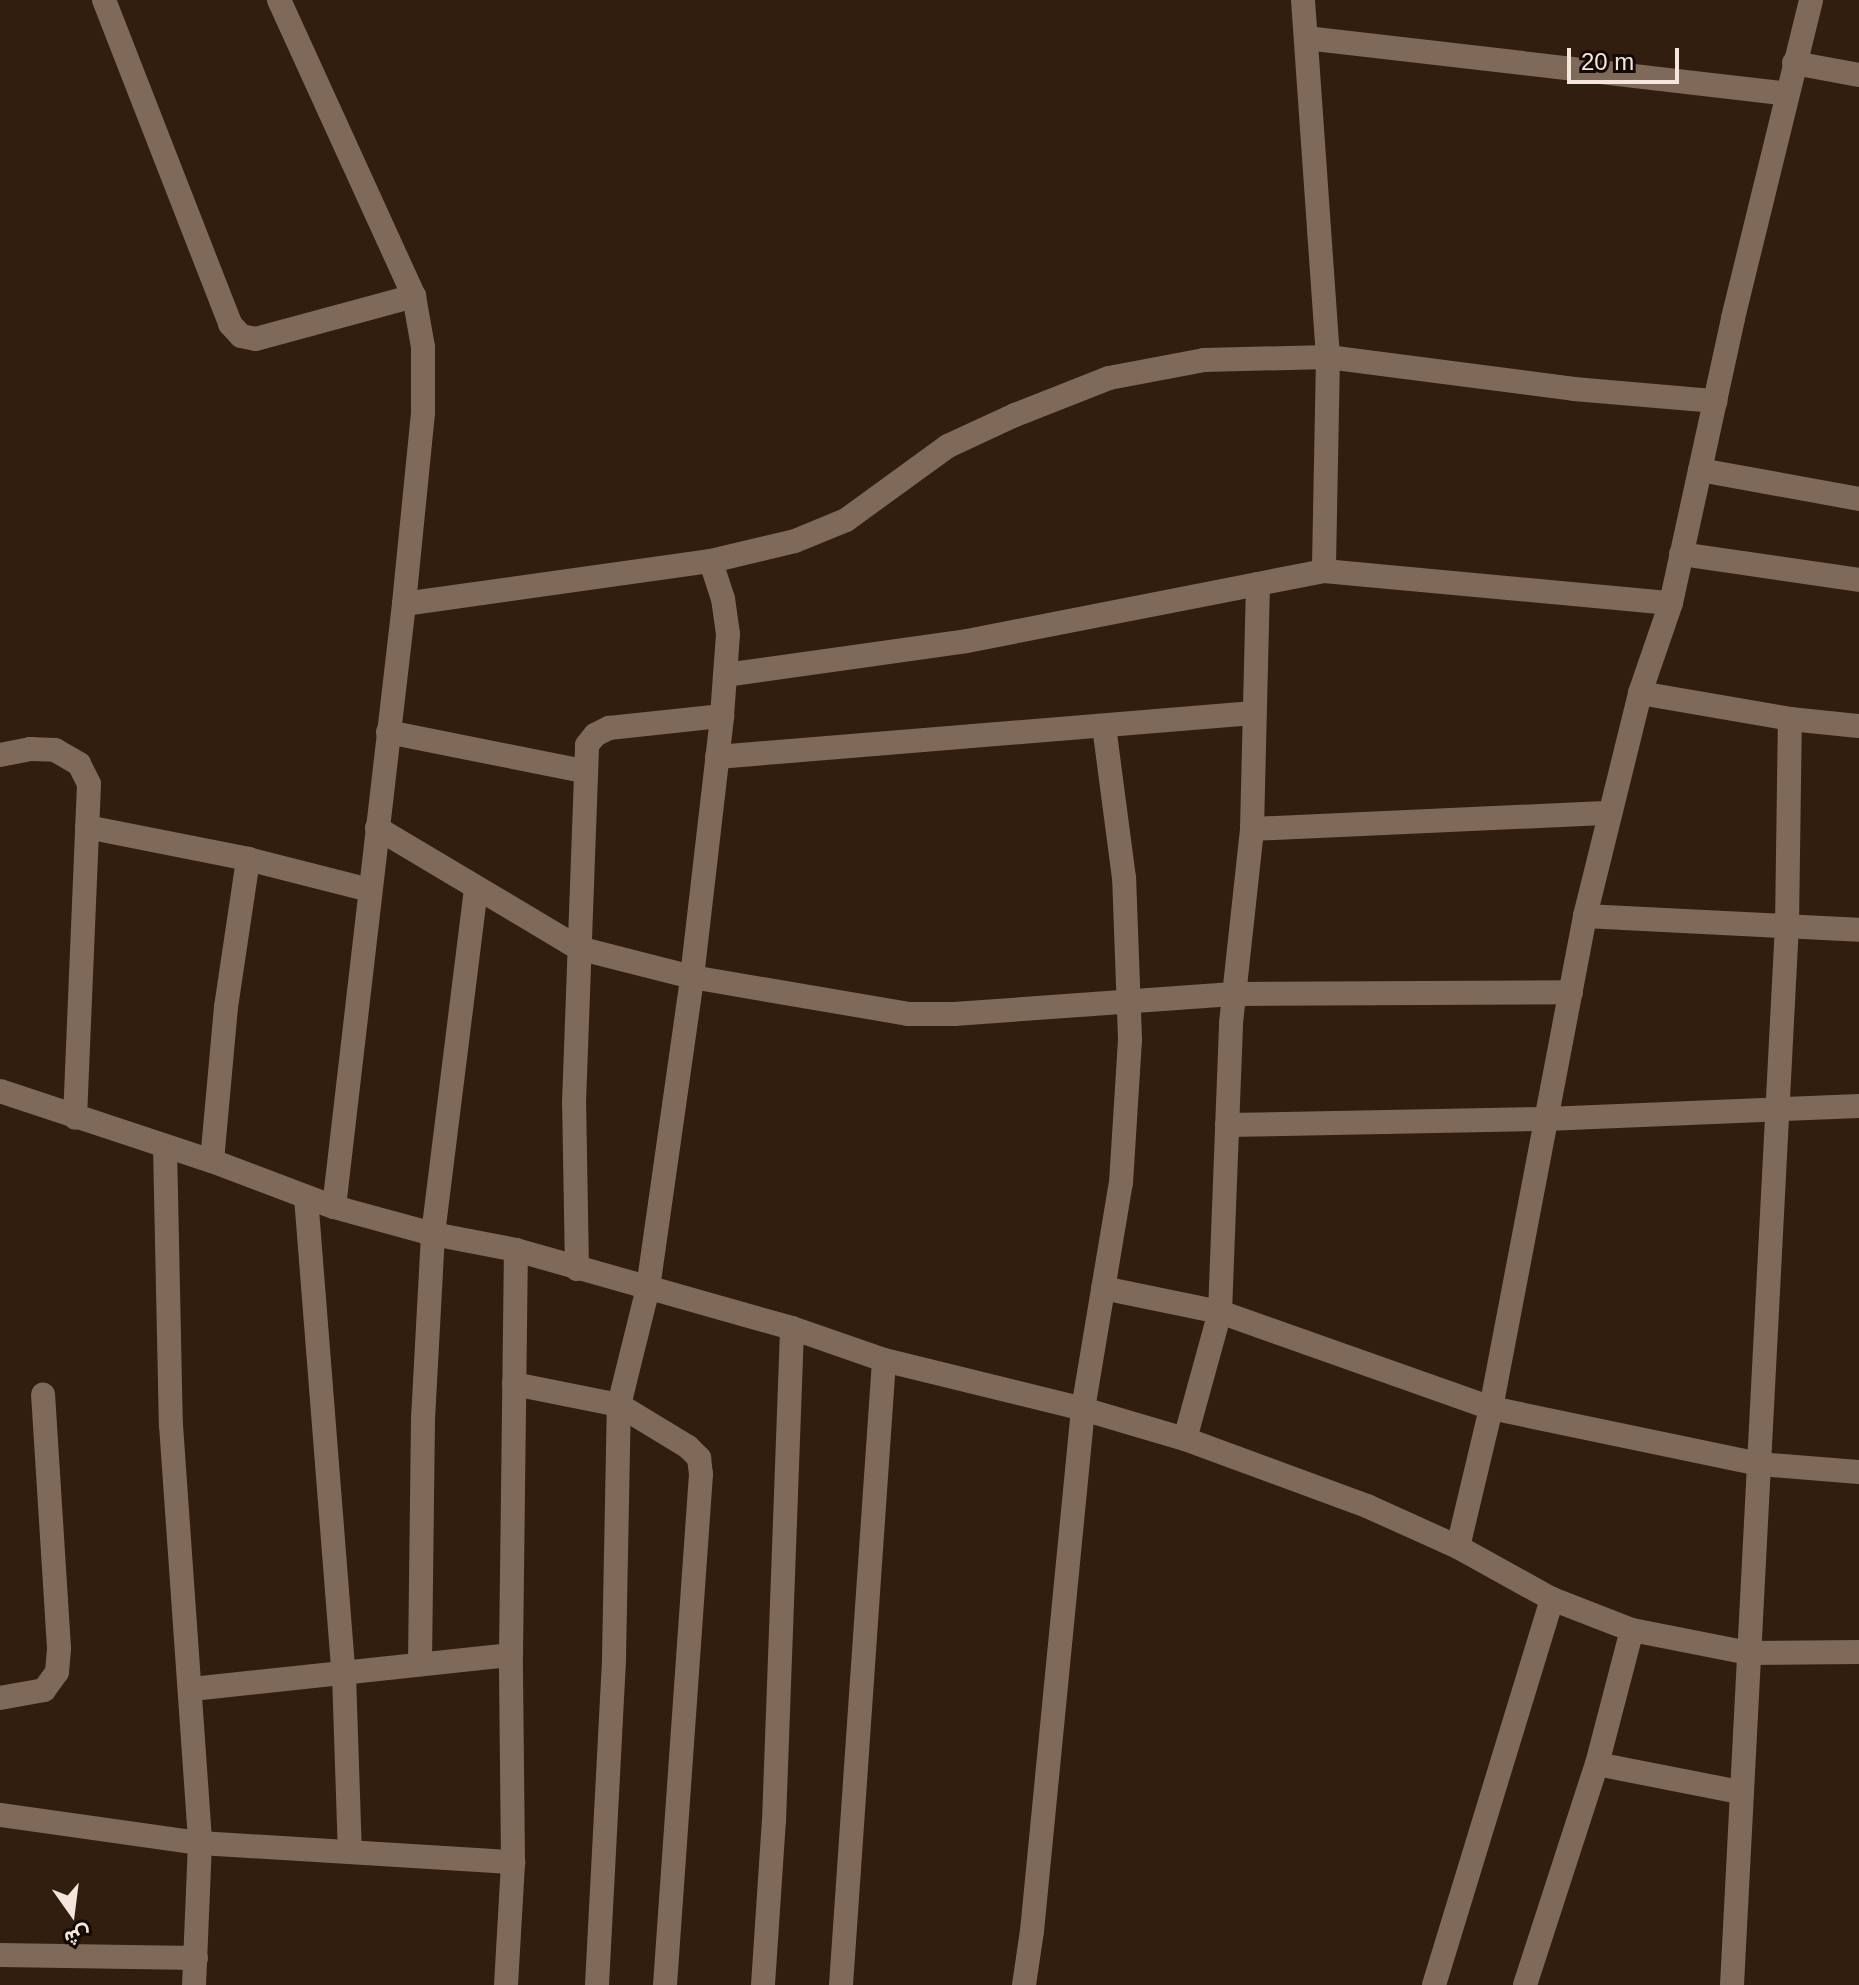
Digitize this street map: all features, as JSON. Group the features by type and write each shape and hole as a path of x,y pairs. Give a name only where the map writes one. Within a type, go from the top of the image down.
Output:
{"street":[{"path":"104,0 230,324 241,336 256,339 414,296"},
{"path":"279,0 414,296 423,347 423,413 404,604 334,1207"},
{"path":"1303,0 1328,357 1324,571"},
{"path":"1458,1547 1491,1408 1585,916 1640,693 1671,603 1715,401 1811,0"},
{"path":"1306,38 1787,94"},
{"path":"1794,63 1859,75"},
{"path":"404,604 711,561 795,541 846,520 948,446 1109,378 1204,360 1328,357 1574,389 1715,401"},
{"path":"1700,470 1859,499"},
{"path":"1681,554 1859,580"},
{"path":"597,1985 614,1658 619,1405 648,1288 692,977 722,716 728,634 723,599 711,561"},
{"path":"725,675 967,641 1324,571 1671,603"},
{"path":"1185,1439 1220,1312 1231,1023 1252,829 1258,584"},
{"path":"1640,693 1790,719 1859,726"},
{"path":"717,757 1253,713"},
{"path":"577,1269 574,1103 583,771 587,745 595,735 609,728 722,716"},
{"path":"1732,1985 1787,926 1790,719"},
{"path":"1024,1985 1032,1931 1083,1409 1121,1183 1130,1039 1129,1003 1124,878 1104,727"},
{"path":"388,732 583,771"},
{"path":"0,755 30,749 55,750 79,764 89,784 75,1118"},
{"path":"1252,829 1610,813"},
{"path":"87,827 248,859 370,890"},
{"path":"377,828 578,948 692,977 908,1014 954,1014 1236,994 1571,992"},
{"path":"212,1161 226,1007 248,859"},
{"path":"420,1664 423,1419 433,1234 476,888"},
{"path":"1585,916 1859,930"},
{"path":"0,1091 212,1161 334,1207 433,1234 516,1250 792,1328 884,1360 1083,1409 1185,1439 1367,1506 1458,1547 1552,1599 1632,1630 1749,1653 1859,1652"},
{"path":"1227,1125 1546,1119 1776,1112 1859,1106"},
{"path":"165,1146 171,1425 192,1689 200,1843 194,1985"},
{"path":"306,1197 344,1675 350,1852"},
{"path":"506,1985 513,1862 511,1655 516,1250"},
{"path":"1103,1288 1220,1312 1491,1408 1759,1464 1859,1472"},
{"path":"763,1985 774,1821 792,1328"},
{"path":"841,1985 884,1360"},
{"path":"514,1384 619,1405 688,1447 699,1458 701,1474 665,1985"},
{"path":"0,1698 44,1690 57,1672 59,1648 43,1395"},
{"path":"1434,1985 1552,1599"},
{"path":"1525,1985 1597,1764 1632,1630"},
{"path":"192,1689 511,1655"},
{"path":"1597,1764 1740,1792"},
{"path":"0,1815 200,1843 513,1862"},
{"path":"0,1955 196,1958"}]}
